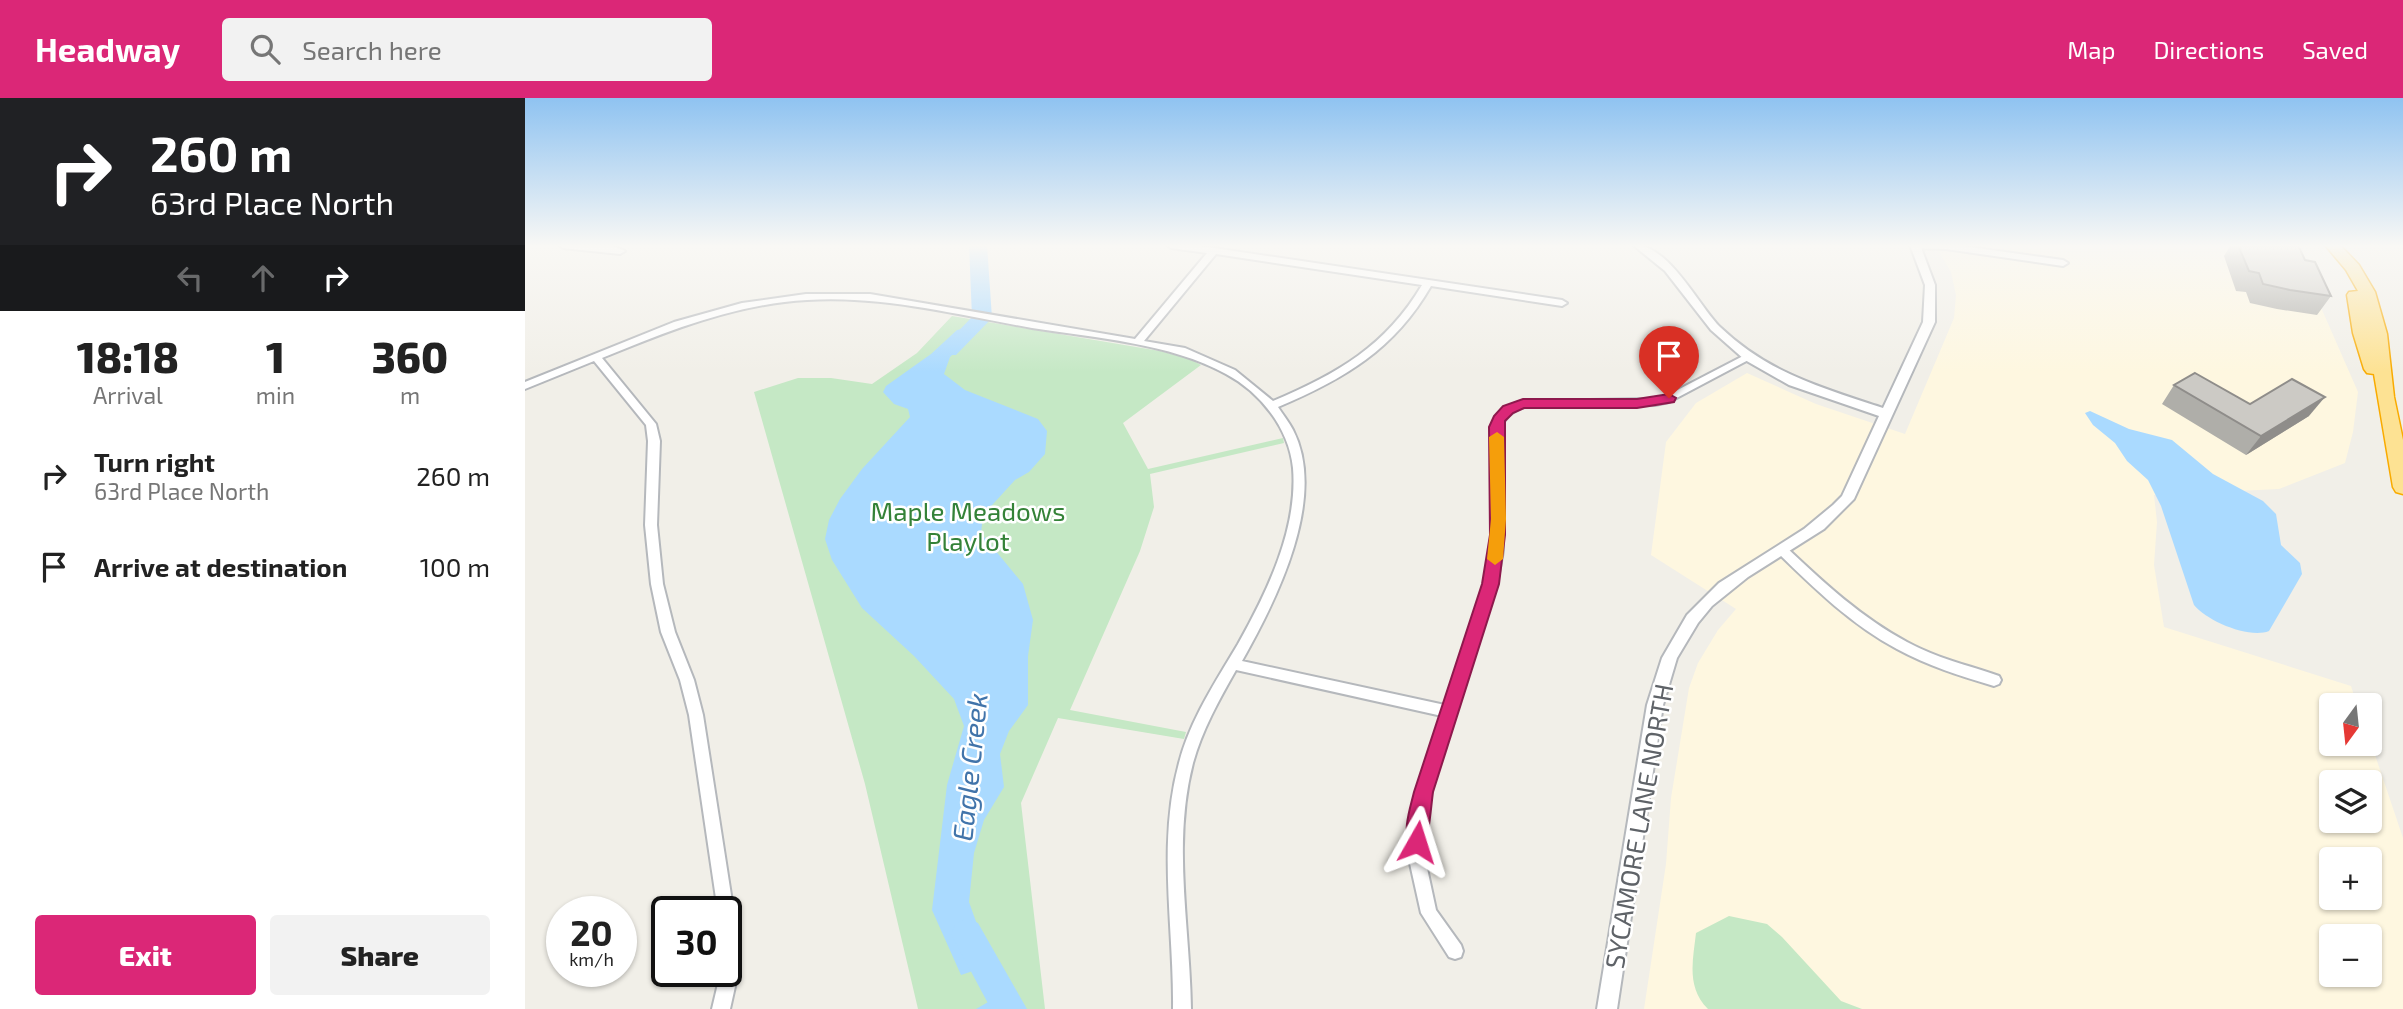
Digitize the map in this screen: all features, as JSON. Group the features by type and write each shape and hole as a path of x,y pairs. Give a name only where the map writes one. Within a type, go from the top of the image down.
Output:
{"highway":[{"path":"2351,288 2357,300 2365,345 2385,397"},
{"path":"2364,288 2378,334 2385,397 2403,487"}],"street":[{"path":"1138,342 1184,288"},
{"path":"1275,405 1331,379 1374,351 1411,314 1426,288"},
{"path":"1458,288 1562,303"},
{"path":"1683,288 1715,328 1749,358 1793,382 1887,414"},
{"name":"SYCAMORE LANE NORTH","path":"1607,1009 1655,705 1667,662 1675,645 1704,604 1736,578 1811,534 1847,499 1929,322 1930,288"},
{"path":"525,386 677,324 710,314 774,301 836,296 870,297 1181,350 1219,364 1252,384 1275,405 1294,442 1299,465 1297,501 1281,566 1265,604 1193,739 1179,796 1174,832 1174,884 1182,1009"},
{"path":"596,356 651,424 655,441 651,525 657,584 668,632 687,680 696,715 723,896"},
{"path":"1455,951 1429,913 1417,859 1417,824 1424,792 1491,584 1497,551 1496,427 1503,414 1515,406 1533,403 1655,402 1669,398 1749,358"},
{"path":"1783,551 1824,591 1882,635 1928,660 1994,680"},
{"path":"1233,664 1450,712"},
{"path":"721,1009 729,987"}],"shaded area":[{"path":"1954,288 2312,288 2358,392 2353,432 2345,463 2279,489 2154,495 2157,522 2154,565 2164,627 2351,686 2353,693 2319,693 2319,756 2375,756 2380,770 2319,770 2319,833 2382,833 2382,776 2403,838 2403,1009 1644,1009 1666,864 1671,798 1689,688 1698,663 1718,630 1736,609 1651,555 1666,442 1696,403 1747,373 1816,404 1905,434 1954,318"}],"green space":[{"name":"Maple Meadows Playlot","path":"952,316 1160,351 1190,359 1201,365 1123,423 1148,469 1283,438 1284,443 1150,474 1154,507 1140,551 1070,710 1186,732 1184,739 1058,718 1021,803 1045,1009 918,1009 865,784 754,392 798,378 831,378 872,384 917,353"},
{"path":"1729,916 1767,924 1841,1001 1862,1009 1708,1009 1696,992 1694,982 1696,933"}],"water":[{"path":"972,327 973,335 950,357 944,374 965,390 1038,419 1047,431 1045,454 1029,472 1015,480 983,515 981,533 1023,584 1033,620 1028,656 1028,705 1009,731 1000,754 1004,787 984,820 974,853 969,902 989,958 970,972 961,975 932,910 947,785 964,726 954,699 914,656 862,608 832,560 825,539 829,520 840,499 862,469 910,417 908,409 894,404 883,392 886,386 931,354 957,330"},
{"path":"2090,411 2129,429 2172,440 2213,474 2263,501 2276,514 2281,545 2300,563 2302,574 2269,631 2240,631 2208,617 2194,605 2161,506 2148,480 2127,461 2115,443 2093,425 2085,413"},
{"path":"1009,990 1024,1009 976,1009"}],"building":[{"path":"2279,288 2327,288 2331,296"},
{"path":"2195,373 2250,404 2292,379 2325,397 2261,436 2174,385"}],"waterway":[{"name":"Eagle Creek","path":"949,351 982,318 980,288"},
{"name":"Eagle Creek","path":"967,934 1010,1009"}],"slow traffic":[{"path":"1495,559 1498,519 1497,437"}],"route":[{"path":"1417,842 1417,824 1424,792 1491,584 1498,535 1496,427 1499,419 1508,410 1523,404 1637,403 1669,398"}]}
